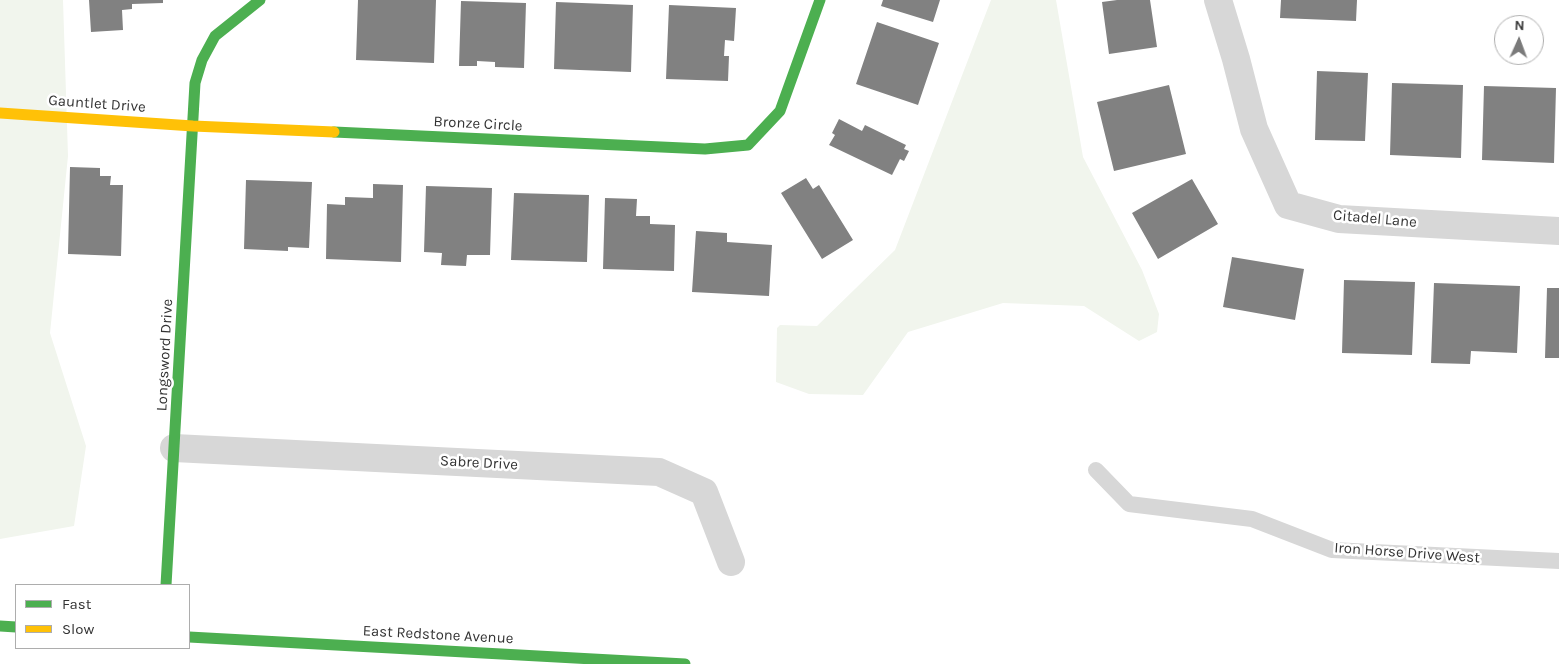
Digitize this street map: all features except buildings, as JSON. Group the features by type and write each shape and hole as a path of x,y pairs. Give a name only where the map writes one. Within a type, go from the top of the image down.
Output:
{"street":[{"path":"193,126 195,83 202,60 215,36 260,0"},
{"name":"Bronze Circle","path":"193,126 704,150 748,145 780,111 820,0"},
{"name":"Citadel Lane","path":"1218,0 1236,59 1254,130 1288,204 1339,219 1559,231"},
{"name":"Gauntlet Drive","path":"0,113 193,126"},
{"name":"Longsword Drive","path":"166,584 193,126"},
{"name":"Sabre Drive","path":"174,448 659,472 704,492 731,562"},
{"path":"0,626 15,627"},
{"name":"East Redstone Avenue","path":"190,637 685,664"}],"lane":[{"name":"Iron Horse Drive West","path":"1096,470 1129,504 1252,519 1332,550 1559,561"}],"shaded area":[{"path":"0,0 63,0 68,156 50,333 86,446 74,526 0,539"},
{"path":"991,0 1056,0 1083,157 1142,270 1159,314 1157,332 1139,341 1084,306 1003,303 908,332 863,395 809,394 776,382 777,328 780,325 817,326 895,250"}],"traffic: fast":[{"path":"166,584 195,83 202,60 215,36 260,0"},
{"path":"334,132 705,149 748,145 780,111 820,0"},
{"path":"0,626 15,627"},
{"path":"190,637 685,664"}],"traffic: slow":[{"path":"0,113 193,126 334,132"}]}
